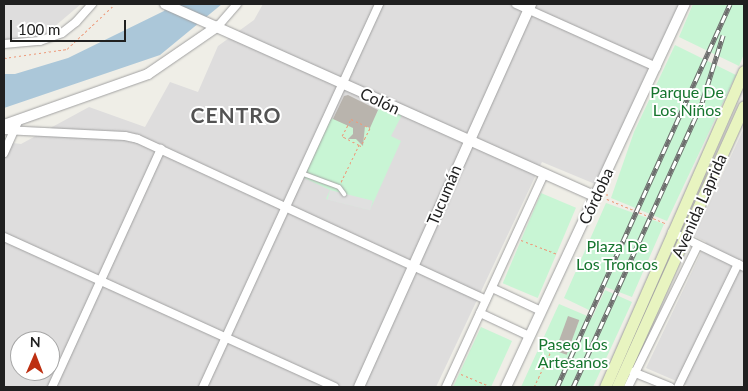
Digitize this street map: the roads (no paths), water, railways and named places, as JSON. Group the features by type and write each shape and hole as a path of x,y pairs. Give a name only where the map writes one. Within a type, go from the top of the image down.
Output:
{"main road":[{"name":"Avenida Laprida","path":"605,387 625,369 668,231 744,71"},
{"name":"Avenida Laprida","path":"617,387 744,108"}],"street":[{"path":"4,44 40,41 62,34 92,4"},
{"name":"Colón","path":"165,4 596,197"},
{"path":"4,125 148,74 237,4"},
{"path":"203,387 379,4"},
{"path":"516,4 530,6 656,67"},
{"name":"Córdoba","path":"506,387 685,4"},
{"name":"Tucumán","path":"359,387 530,6"},
{"path":"730,103 744,108"},
{"path":"4,153 20,119"},
{"path":"4,130 14,132 125,136 161,149 285,209 486,300"},
{"path":"52,387 161,149"},
{"path":"446,387 544,174"},
{"path":"668,231 741,265 678,387"},
{"path":"4,237 335,387"},
{"path":"628,387 625,369 698,245"},
{"path":"492,288 541,311"},
{"path":"480,314 529,336"},
{"path":"625,369 670,387"}],"lane":[{"path":"301,173 339,187 344,194"}],"water":[{"path":"169,4 222,4 160,55 4,108 4,74 15,74 68,58 164,11"}],"railway":[{"path":"557,387 730,4"},
{"path":"573,387 702,102 723,35"}],"district":[{"name":"CENTRO","path":"236,115"}],"park label":[{"name":"Parque De Los Niños","path":"687,101"},
{"name":"Plaza De Los Troncos","path":"617,255"},
{"name":"Paseo Los Artesanos","path":"573,353"}]}
